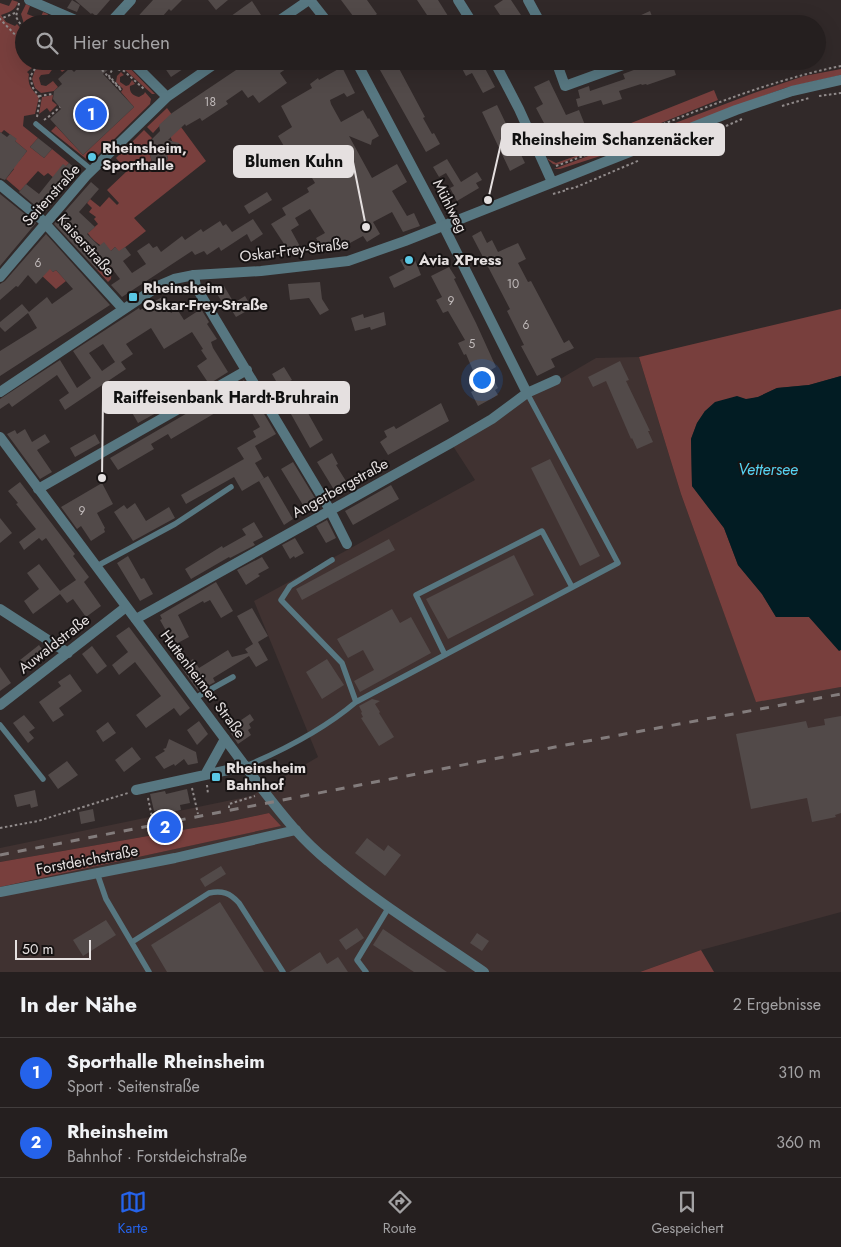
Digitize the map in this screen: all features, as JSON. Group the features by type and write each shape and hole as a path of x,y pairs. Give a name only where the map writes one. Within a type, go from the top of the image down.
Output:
{"street":[{"path":"117,15 131,0"},
{"path":"287,15 309,0 322,15"},
{"path":"458,0 467,15"},
{"path":"528,0 536,15"},
{"path":"24,1 61,15"},
{"path":"140,70 168,97"},
{"name":"Seitenstraße","path":"0,277 45,223 93,171 105,165 168,97 206,70"},
{"name":"Mühlweg","path":"361,70 443,225 526,393"},
{"path":"501,70 552,182"},
{"path":"559,70 565,86 609,70"},
{"name":"Oskar-Frey-Straße","path":"0,392 123,309 160,285 174,279 194,275 271,270 348,261 760,101 792,91 841,80"},
{"name":"Kaiserstraße","path":"0,185 45,223 123,309"},
{"path":"194,275 196,287 330,510 347,544"},
{"path":"38,489 247,370"},
{"name":"Angerbergstraße","path":"136,619 492,419 526,393 556,380"},
{"name":"Huttenheimer Straße","path":"0,437 272,802 296,830 327,861 389,907 484,972"},
{"name":"Auwaldstraße","path":"0,705 126,607"},
{"path":"0,609 68,653"},
{"path":"205,775 226,739"},
{"path":"141,789 246,766"},
{"name":"Forstdeichstraße","path":"0,892 175,858 296,830"}],"lane":[{"path":"38,122 93,171"},
{"path":"246,766 304,739 335,719 356,702 618,563 526,393"},
{"path":"97,566 175,524 231,487"},
{"path":"444,655 416,595 542,531 572,587"},
{"path":"332,560 290,586 281,600 342,663 356,702"},
{"path":"194,698 233,677"},
{"path":"0,725 43,779"},
{"path":"97,873 106,899 149,972"},
{"path":"132,942 210,893 218,891 233,896 239,903 283,972"},
{"path":"366,972 357,960 389,907"}],"path":[{"path":"15,35 0,19 16,12 24,1"},
{"path":"826,69 841,66"},
{"path":"34,70 30,77 33,88 40,96 38,122"},
{"path":"102,70 120,90 122,89 109,76 112,70"},
{"path":"120,70 124,71 144,89"},
{"path":"546,170 754,90 803,73 819,70"},
{"path":"781,106 814,97 841,93"},
{"path":"40,96 53,94"},
{"path":"38,122 60,107"},
{"path":"719,129 746,118"},
{"path":"552,182 568,190 646,157"},
{"path":"190,778 198,814"},
{"path":"0,828 38,821 141,789 154,822"},
{"path":"229,808 229,804 257,795"}],"shaded area":[{"path":"12,0 18,2 11,11 1,15 6,22 15,26 15,70 30,70 27,72 31,87 39,97 35,114 24,116 23,126 38,138 30,147 44,158 52,149 69,163 55,179 48,173 44,176 38,171 20,191 6,179 14,169 6,162 19,161 27,151 4,130 0,132 0,3 9,6"},
{"path":"26,4 30,6 27,14 30,15 21,14"},
{"path":"841,69 841,75 785,88 622,149 560,169 554,169 754,93 804,76"},
{"path":"35,70 52,70 49,74 41,75 39,78 41,85 46,86 53,81 58,87 54,91 41,93 35,88 32,79"},
{"path":"125,70 132,70 155,94 152,94"},
{"path":"121,72 124,75 120,77 120,82 126,86 132,80 135,84 130,86 132,93 139,97 145,92 151,99 150,104 97,156 93,153 89,157 92,161 90,162 51,131 56,126 83,155 134,107 121,92 123,89 116,82 117,76"},
{"path":"714,90 718,100 557,165 546,158 556,163 590,151 586,141"},
{"path":"53,95 52,101 57,105 50,112 47,108 39,114 42,97"},
{"path":"167,108 206,161 134,218 146,231 119,252 115,247 111,251 94,240 82,224 89,232 98,224 94,219 96,217 89,212 92,208 87,203 90,199 100,207 109,197 117,205 119,203 107,190 127,171 116,158 144,130 152,138 151,143 145,149 146,153 150,154 152,163 161,165 168,159 166,151 168,149 176,151 180,148 172,141 165,120 153,133 147,127"},
{"path":"108,261 112,268 111,279 108,282 97,270"},
{"path":"50,268 53,272 56,270 66,281 56,289 40,274"},
{"path":"841,309 841,376 809,385 777,388 758,397 705,411 697,423 691,439 692,486 724,528 738,565 762,594 776,617 809,617 841,650 841,687 756,702 681,494 639,357"},
{"path":"639,357 681,494 756,701 841,687 841,912 701,950 640,972 0,972 0,887 280,826 269,813 0,862 0,848 251,796 318,757 254,601 475,480 451,443 596,358"},
{"path":"269,813 281,826 0,887 0,862"},
{"path":"701,950 714,972 640,972"}],"water":[{"name":"Vettersee","path":"841,376 841,650 839,651 809,617 776,617 762,594 738,565 724,528 692,486 691,439 697,423 705,411 715,402 737,396 746,399 758,397 777,388 809,385"}],"building":[{"path":"72,0 80,5 77,12 67,8"},
{"path":"75,0 110,0 97,15 91,14"},
{"path":"153,0 182,0 164,15 139,15"},
{"path":"208,0 228,0 216,10"},
{"path":"341,0 367,0 377,14 376,15 352,15"},
{"path":"417,0 438,0 447,15 427,15"},
{"path":"503,0 511,0 521,15 500,15 494,6"},
{"path":"252,1 261,15 233,15"},
{"path":"650,11 652,15 641,15"},
{"path":"68,70 74,72 76,70 108,70 103,74 134,107 83,155 50,119 61,109 53,99 54,91 62,84 58,79"},
{"path":"166,70 182,70 171,77"},
{"path":"236,70 284,70 280,73 287,83 259,103 253,95 248,98 242,90 226,101 228,104 202,121 200,118 186,126 185,124 168,140 179,143 180,148 176,151 165,148 168,159 161,165 152,163 150,154 146,153 145,149 160,131 159,125 172,113"},
{"path":"337,70 344,70 355,93 347,97 344,93 330,100 331,104 341,122 363,110 369,118 379,136 372,140 371,145 349,136 372,178 397,164 407,182 392,191 407,216 414,213 420,226 403,232 392,212 373,222 380,234 367,242 363,236 350,243 349,240 328,252 327,250 324,252 316,238 325,233 310,209 295,218 299,225 291,230 302,250 292,256 271,224 286,215 282,208 309,192 307,188 315,183 295,149 288,153 278,136 292,127 281,106 312,88 310,84 318,78 319,80"},
{"path":"380,70 400,70 425,117 423,118 440,144 426,152"},
{"path":"463,70 486,70 495,87 483,93 472,73 466,76"},
{"path":"634,70 674,70 676,75 647,85 641,84 619,91 622,99 603,105 601,100 578,107 576,99 580,98 578,90 589,86 590,91 625,79 623,74"},
{"path":"549,80 566,115 579,110 585,125 546,139 541,126 545,125 536,108 543,104 534,87"},
{"path":"497,105 525,163 510,171 482,112"},
{"path":"0,132 7,137 10,134 27,151 5,180 0,178"},
{"path":"38,138 52,149 44,158 30,147"},
{"path":"447,159 461,182 477,172 482,180 476,183 479,188 457,201 450,188 454,186 446,173 439,177 433,167"},
{"path":"69,163 79,172 44,213 19,192 26,184 39,194 63,164 66,166"},
{"path":"91,182 99,189 79,212 95,227 87,234 99,246 104,242 111,251 115,247 119,251 125,247 131,255 123,261 132,273 146,264 137,251 149,243 153,248 157,246 161,252 182,236 185,240 201,229 203,232 220,221 223,226 226,224 232,232 253,219 263,234 251,242 247,234 221,251 219,247 207,255 204,251 195,255 192,251 122,297 111,285 120,279 107,262 97,270 54,224"},
{"path":"267,192 272,200 249,214 244,206"},
{"path":"0,194 36,223 0,266"},
{"path":"481,231 487,243 492,240 498,252 518,243 526,259 518,263 528,282 531,281 564,343 569,340 574,348 551,359 555,367 537,376 521,346 524,345 507,311 510,309 472,236"},
{"path":"46,234 110,305 0,376 0,351 37,328 28,313 5,332 0,327 0,322 22,304 29,312 47,297 52,304 73,289 56,270 53,272 50,269 36,284 28,275 18,287 16,286 0,300 0,284 5,281"},
{"path":"413,255 421,275 394,288 389,277 405,269 400,260"},
{"path":"449,267 456,278 454,279 496,367 489,371 498,388 495,390 498,395 478,406 471,392 480,387 466,354 464,355 458,343 465,340 448,311 443,313 436,300 442,297 431,276"},
{"path":"320,282 322,299 329,310 320,315 309,298 290,300 288,284"},
{"path":"224,286 234,303 226,308 215,291"},
{"path":"245,296 252,308 236,317 229,306"},
{"path":"162,297 171,313 177,309 184,320 201,309 209,322 207,324 217,339 211,342 213,348 228,372 209,384 197,366 207,359 192,332 164,349 151,328 126,344 133,354 121,362 126,369 65,410 59,400 69,393 57,375 12,407 9,403 0,409 0,399 60,360 77,388 91,378 73,351 139,308 140,310","holes":["103,344 115,362 102,371 89,353"]},
{"path":"384,312 386,325 371,330 370,327 355,331 351,318 363,314 364,318"},
{"path":"620,361 629,380 626,381 650,431 648,431 653,442 637,449 606,381 593,387 588,377"},
{"path":"284,367 323,440 310,448 273,382 276,381 272,374"},
{"path":"244,380 276,434 255,446 262,459 255,463 264,478 242,491 234,477 186,504 181,495 244,459 237,448 256,437 253,431 260,427 247,404 231,413 227,406 171,439 168,434 151,444 154,449 118,470 110,458"},
{"path":"171,382 178,393 166,400 159,388"},
{"path":"143,392 156,413 138,423 126,402"},
{"path":"441,403 449,421 388,455 380,442 387,437 384,431 394,426 396,429"},
{"path":"25,429 32,442 45,434 50,442 37,450 52,472 40,479 7,434 15,430 17,434"},
{"path":"95,434 100,443 75,457 70,448"},
{"path":"332,453 338,464 336,465 349,486 336,493 317,462"},
{"path":"550,459 600,556 580,566 531,468"},
{"path":"293,462 318,503 306,510 281,469"},
{"path":"268,476 293,519 284,525 259,481"},
{"path":"20,482 75,554 73,556 89,577 84,582 101,606 86,617 73,599 67,603 60,594 33,614 24,601 39,589 27,573 39,564 60,591 76,580 46,538 42,541 39,538 24,550 19,542 36,529 8,491"},
{"path":"102,483 113,504 97,513 105,528 105,532 91,541 81,526 77,529 61,507"},
{"path":"391,485 399,499 353,525 345,511"},
{"path":"135,503 146,521 169,507 175,518 133,541 114,512 124,505 127,509"},
{"path":"0,518 12,533 0,543"},
{"path":"327,520 336,538 326,543 316,526"},
{"path":"254,522 263,537 253,542 255,545 229,557 191,579 185,569 222,546 223,548 246,535 242,529"},
{"path":"295,538 304,553 290,559 282,545"},
{"path":"389,539 395,550 302,600 296,589"},
{"path":"514,555 534,595 448,639 426,599"},
{"path":"128,556 141,579 144,578 153,594 140,601 117,563"},
{"path":"262,557 269,568 258,574 260,576 246,585 237,570"},
{"path":"216,582 233,611 221,618 210,600 204,603 203,601 178,615 189,637 174,645 160,620 162,619 160,615"},
{"path":"252,608 268,636 258,642 268,660 256,667 249,656 213,678 215,682 198,691 181,667 193,659 199,668 228,650 232,657 248,653 245,649 253,644 237,616"},
{"path":"392,609 400,623 411,617 431,653 360,692 354,681 374,670 363,650 348,658 337,639"},
{"path":"129,627 190,708 180,716 174,708 146,728 136,715 161,696 135,662 119,675 112,665 128,652 116,636"},
{"path":"39,645 47,656 28,670 20,660"},
{"path":"92,646 107,666 97,674 82,654"},
{"path":"327,659 344,685 322,699 306,672"},
{"path":"0,667 11,683 0,691"},
{"path":"70,674 82,691 59,708 64,715 53,722 39,702 61,686 58,682"},
{"path":"372,699 380,701 375,704 394,737 379,746 361,718 363,717 359,706"},
{"path":"250,714 254,720 249,724 251,728 248,730 251,735 238,744 228,729"},
{"path":"24,715 35,728 29,732 34,738 28,743 13,723"},
{"path":"841,716 841,813 835,815 836,817 812,822 807,798 751,809 736,734 806,721 808,728 825,725 824,719"},
{"path":"199,721 208,734 197,745 187,730"},
{"path":"108,722 116,733 103,742 96,731"},
{"path":"169,739 196,752 198,763 188,765 184,759 175,766 174,764 164,769 155,757 165,751 163,749 166,748"},
{"path":"132,747 141,759 124,772 115,760"},
{"path":"67,761 78,775 58,789 48,775"},
{"path":"187,789 190,803 180,805 181,810 167,813 166,809 154,811 150,794 165,791 166,794"},
{"path":"35,790 38,806 31,808 30,804 17,807 14,795"},
{"path":"93,809 95,821 81,824 79,812"},
{"path":"367,838 384,851 388,845 401,855 385,876 355,853"},
{"path":"221,866 226,874 205,887 200,879"},
{"path":"220,902 264,972 167,972 151,945"},
{"path":"106,920 116,935 83,956 73,940"},
{"path":"357,928 364,938 346,950 339,940"},
{"path":"383,929 447,972 414,972 373,945"},
{"path":"477,933 489,941 482,951 470,943"},
{"path":"320,952 327,964 338,957 348,972 289,972"}],"railway":[{"path":"0,855 555,747 841,694"}],"place":[{"name":"Sporthalle Rheinsheim","path":"91,114"},
{"name":"Rheinsheim, Sporthalle","path":"92,157"},
{"name":"Rheinsheim Schanzenäcker","path":"488,200"},
{"name":"Blumen Kuhn","path":"366,227"},
{"name":"Avia XPress","path":"409,260"},
{"name":"Rheinsheim Oskar-Frey-Straße","path":"133,297"},
{"name":"Raiffeisenbank Hardt-Bruhrain","path":"102,478"},
{"name":"Rheinsheim Bahnhof","path":"216,777"},
{"name":"Rheinsheim","path":"165,827"}]}
